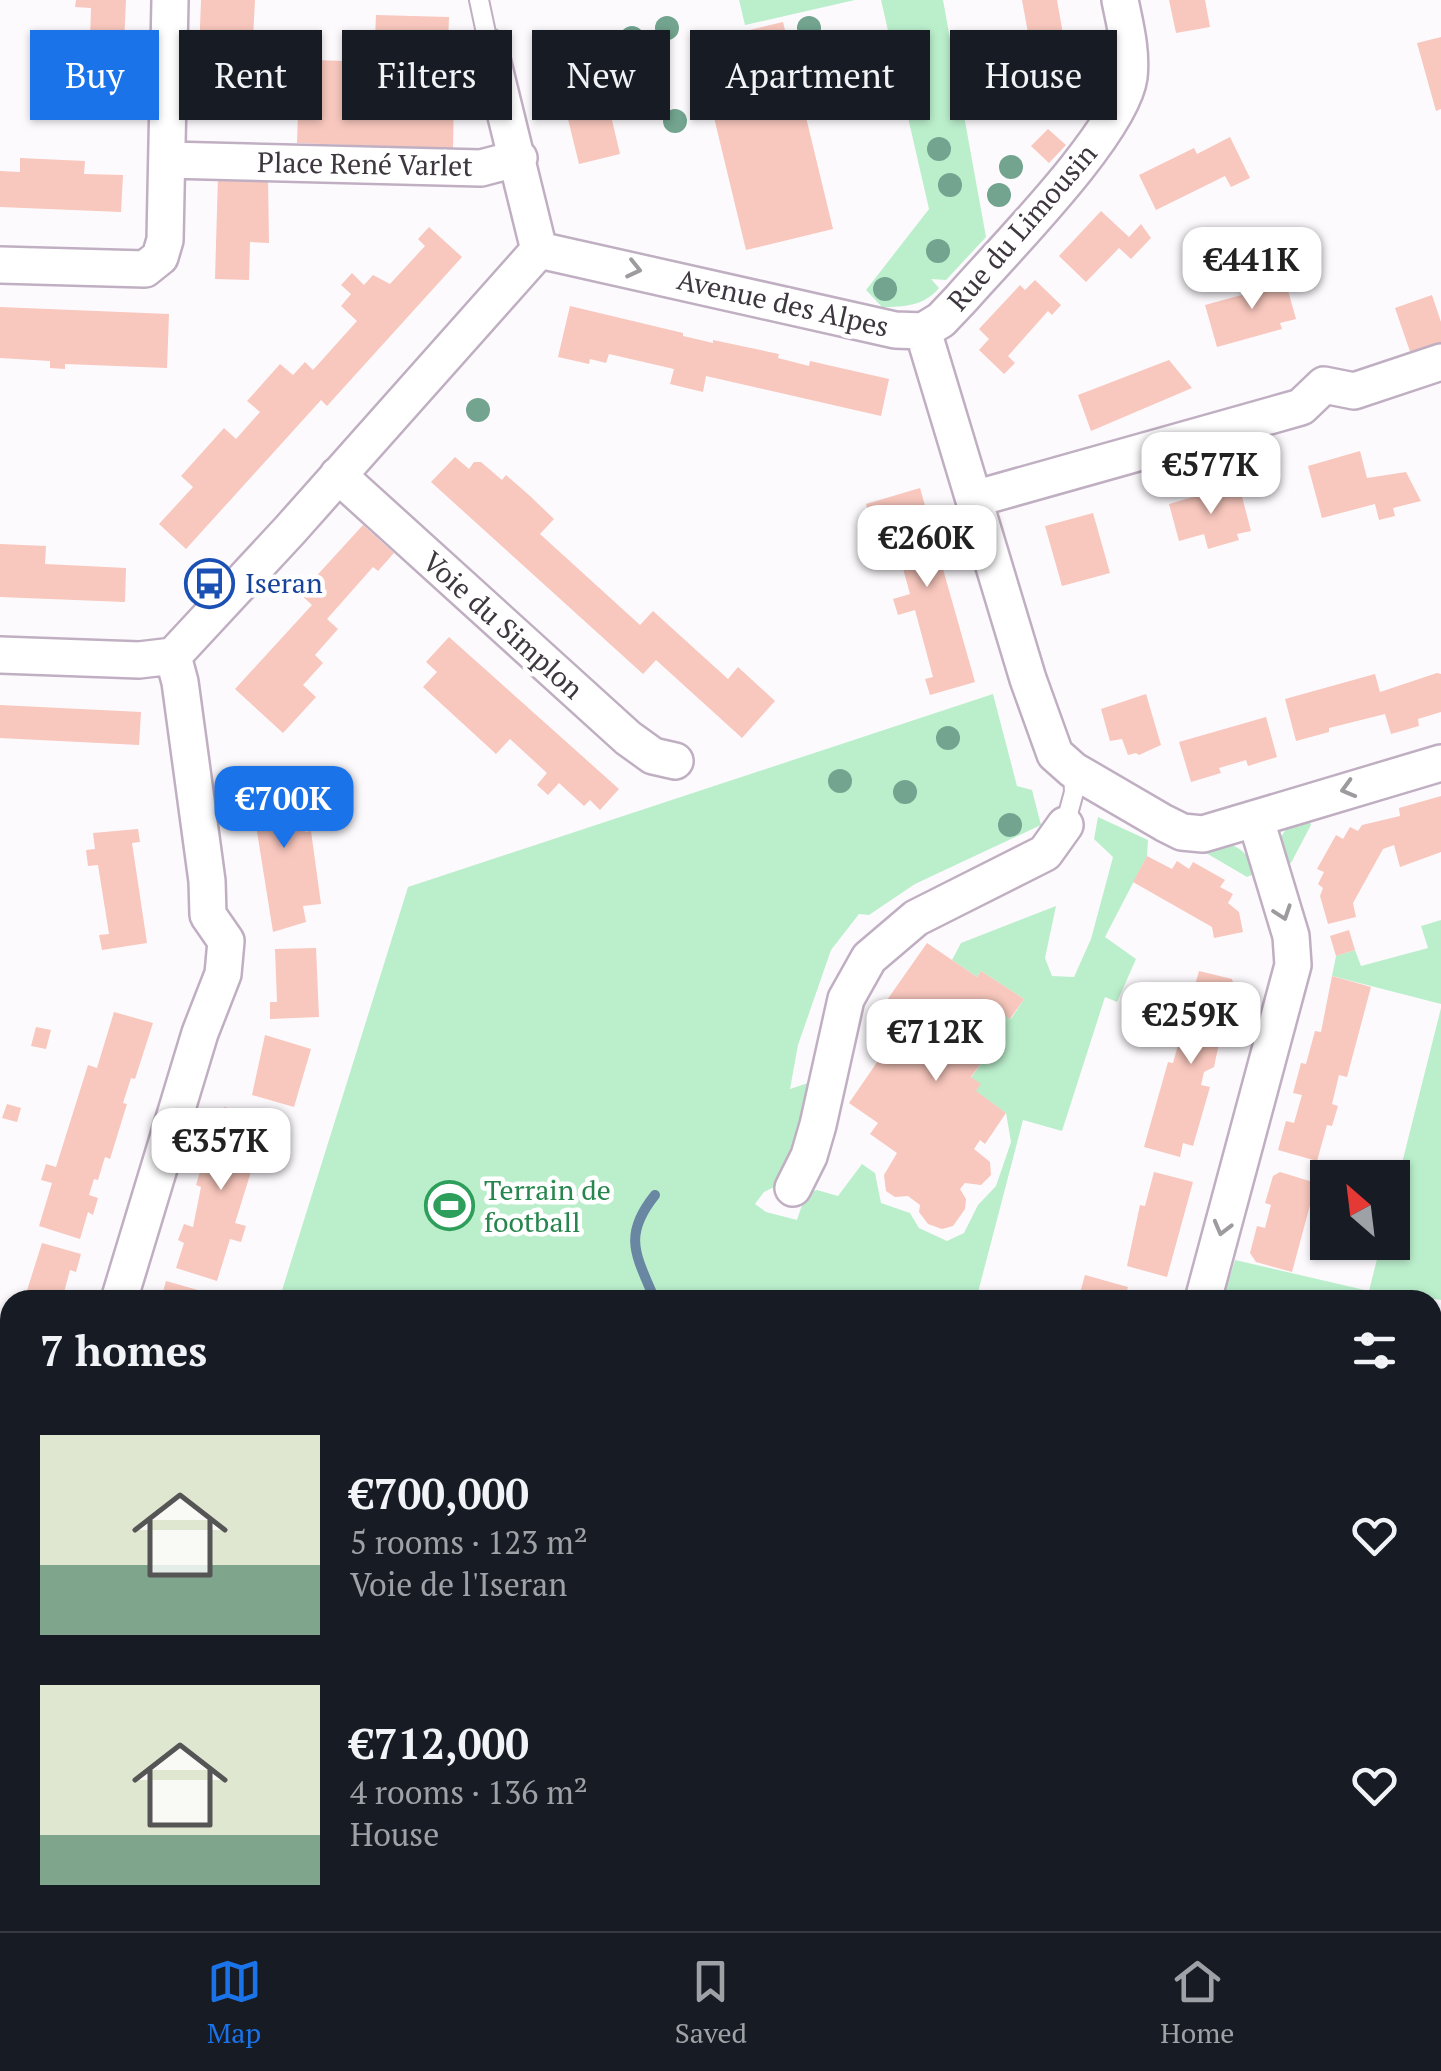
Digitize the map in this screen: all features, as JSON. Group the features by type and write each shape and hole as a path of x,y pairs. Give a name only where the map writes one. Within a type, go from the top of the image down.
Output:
{"street":[{"path":"0,266 145,268 160,257 165,240 170,0"},
{"name":"Rue du Limousin","path":"923,331 941,320 961,299 1108,127 1129,81 1130,48 1120,0"},
{"path":"0,655 139,660 173,656 539,250 509,120"},
{"name":"Place René Varlet","path":"168,160 481,168 519,158"},
{"name":"Avenue des Alpes","path":"539,250 895,330 923,331 1044,724 1055,754 1073,770"},
{"path":"974,500 1301,407 1324,386 1354,391 1441,362"},
{"name":"Voie du Simplon","path":"338,476 628,738 653,756 675,761"},
{"path":"122,1290 200,1034 223,974 226,941 208,915 188,736 173,656"},
{"path":"1073,770 1182,832 1202,834 1441,762"},
{"path":"1206,1290 1293,964 1291,936 1256,820"},
{"path":"793,1188 809,1156 818,1125 846,999 869,958 916,918 1046,852 1065,825"}],"lane":[{"path":"479,0 485,30"},
{"path":"1065,825 1074,792 1073,770"}],"green space":[{"path":"739,0 855,0 745,25"},
{"path":"881,0 943,0 950,39 950,120 965,120 986,237 946,280 931,279 939,288 927,299 882,307 866,290 929,209 909,120 930,120 930,30 888,30"},
{"path":"993,694 1017,786 1032,790 1041,825 915,884 869,915 859,914 831,950 798,1045 790,1089 811,1082 782,1183 764,1192 755,1204 766,1212 797,1220 806,1193 817,1190 838,1196 862,1164 875,1173 881,1203 910,1213 919,1228 947,1241 964,1233 978,1205 996,1186 1011,1142 1006,1113 966,1085 989,1052 986,1040 1003,1014 1011,1019 1024,999 981,971 977,977 952,960 961,943 1056,906 1045,958 1052,976 1074,977 1091,939 1113,857 1094,839 1098,817 1148,840 1147,856 1105,937 1136,959 1117,1002 1105,997 1062,1131 1023,1120 979,1290 282,1290 408,887"},
{"path":"1308,816 1311,825 1291,863 1281,866 1282,835"},
{"path":"1204,843 1236,847 1247,856 1256,873 1247,877 1206,853"},
{"path":"1441,920 1441,1004 1332,976 1336,956 1355,950 1361,966 1428,948 1421,926"},
{"path":"1441,1008 1441,1290 1369,1290 1377,1260 1410,1260 1410,1160 1403,1160"},
{"path":"1235,1260 1365,1290 1226,1290"}],"building":[{"path":"76,0 126,0 125,30 90,30 91,8 75,7"},
{"path":"201,0 255,0 253,30 200,30"},
{"path":"1022,0 1057,0 1062,30 1027,30"},
{"path":"1169,0 1205,0 1210,27 1176,33"},
{"path":"376,15 449,17 449,30 375,30"},
{"path":"783,22 785,30 750,30"},
{"path":"1441,37 1441,109 1436,111 1417,43"},
{"path":"322,60 342,61 342,120 454,120 453,149 297,143 298,120 322,120"},
{"path":"568,120 612,120 620,154 579,164"},
{"path":"715,120 807,120 833,229 746,250"},
{"path":"1048,129 1066,145 1049,163 1031,146"},
{"path":"1230,137 1250,178 1231,187 1225,176 1156,210 1139,175 1194,148 1197,154"},
{"path":"20,158 85,161 84,174 123,175 121,212 0,207 0,171 20,172"},
{"path":"218,176 268,178 269,243 250,242 249,280 215,279"},
{"path":"1101,211 1129,237 1141,224 1151,238 1131,259 1119,248 1086,282 1059,256"},
{"path":"429,227 462,257 327,406 321,400 186,549 159,524 193,487 181,476 224,428 236,439 260,412 247,401 280,364 293,375 305,362 313,370 357,321 341,306 351,294 341,285 352,273 364,285 373,275 390,284 425,246 418,239"},
{"path":"1282,269 1296,319 1280,323 1282,329 1217,347 1205,305 1271,287 1267,273"},
{"path":"1035,280 1061,305 1052,315 1048,311 1008,356 1015,363 1004,374 979,350 989,339 979,329 1020,285 1025,290"},
{"path":"1432,295 1441,322 1441,357 1415,366 1395,308"},
{"path":"570,306 713,343 779,354 778,358 809,366 810,361 889,379 881,416 706,376 703,392 670,384 674,369 609,354 606,363 590,359 589,364 558,357"},
{"path":"0,307 169,314 167,368 65,364 65,369 50,368 50,361 0,358"},
{"path":"1169,360 1192,388 1091,431 1078,395"},
{"path":"1360,451 1367,478 1406,472 1421,501 1393,508 1395,516 1379,520 1375,504 1322,518 1308,466"},
{"path":"455,457 469,469 474,462 481,462 502,480 506,475 530,496 554,519 540,534 640,625 653,611 728,679 738,667 775,701 742,738 656,660 643,674 431,482"},
{"path":"920,488 975,682 930,695 925,679 933,677 915,610 898,615 893,599 910,594 888,514 870,519 866,504"},
{"path":"1224,488 1226,494 1240,489 1251,531 1237,534 1239,540 1208,549 1204,534 1179,541 1169,504"},
{"path":"1093,513 1110,573 1062,586 1045,526"},
{"path":"363,525 394,553 378,571 373,567 327,619 338,629 315,655 323,663 303,685 316,697 283,733 235,689 312,605 300,594"},
{"path":"0,544 46,546 45,564 126,568 125,602 0,597"},
{"path":"449,637 619,789 600,810 590,800 584,806 559,783 548,795 537,785 547,773 510,739 496,754 423,687 437,672 426,662"},
{"path":"1375,674 1380,692 1441,674 1441,712 1418,719 1419,726 1391,734 1385,714 1296,741 1285,699"},
{"path":"1146,694 1161,745 1139,755 1128,755 1122,739 1110,741 1101,709"},
{"path":"0,705 141,712 139,745 0,738"},
{"path":"1266,717 1277,757 1248,766 1246,760 1191,782 1179,742"},
{"path":"283,770 288,802 300,800 305,832 311,831 321,904 303,906 306,922 273,932 248,775"},
{"path":"1441,796 1441,852 1400,867 1394,845 1383,849 1353,903 1356,917 1328,924 1320,896 1323,888 1318,884 1324,872 1317,869 1336,835 1343,839 1350,827 1358,831 1362,825 1400,816 1399,808"},
{"path":"138,829 140,842 132,843 147,943 102,950 99,935 109,934 98,865 88,866 86,850 95,849 93,833"},
{"path":"1147,856 1172,869 1177,861 1189,869 1193,862 1225,880 1220,887 1233,894 1228,903 1239,912 1243,932 1214,938 1212,927 1133,882"},
{"path":"1349,930 1355,950 1336,956 1330,936"},
{"path":"927,943 977,977 981,971 1024,999 1010,1019 1003,1014 986,1040 989,1052 971,1077 981,1084 976,1091 1006,1113 985,1144 980,1140 974,1149 990,1162 991,1175 981,1185 965,1183 960,1189 966,1199 965,1209 953,1226 942,1229 928,1224 919,1212 920,1205 908,1196 895,1197 886,1191 884,1175 897,1153 870,1134 878,1123 849,1103 902,1026 880,1010"},
{"path":"316,948 319,1017 270,1019 270,1002 277,1002 275,949"},
{"path":"1199,971 1232,979 1236,992 1230,1015 1225,1015 1214,1067 1204,1072 1201,1085 1210,1087 1193,1146 1183,1143 1180,1157 1144,1147"},
{"path":"1332,976 1371,987 1347,1077 1339,1075 1332,1104 1338,1106 1332,1126 1327,1125 1317,1160 1313,1160 1278,1150 1286,1121 1294,1123 1302,1095 1293,1093 1301,1063 1306,1064 1315,1031 1321,1032"},
{"path":"114,1012 153,1023 123,1103 127,1104 110,1159 105,1157 98,1180 94,1179 89,1195 98,1198 93,1215 88,1212 80,1239 39,1226 52,1183 41,1180 46,1164 56,1167 88,1065 97,1068"},
{"path":"36,1027 51,1030 46,1049 31,1046"},
{"path":"265,1035 311,1049 294,1107 252,1095"},
{"path":"7,1104 21,1108 17,1122 2,1118"},
{"path":"224,1107 267,1120 235,1223 246,1226 241,1242 230,1239 217,1281 176,1268 184,1243 178,1240 184,1224 193,1227 201,1187 196,1185 212,1131 216,1132"},
{"path":"1154,1172 1193,1182 1167,1277 1127,1266 1140,1205 1145,1206"},
{"path":"1280,1172 1310,1181 1310,1205 1292,1272 1256,1262 1250,1253 1257,1226 1265,1228 1271,1205 1265,1203 1273,1176"},
{"path":"42,1243 81,1254 76,1272 70,1270 65,1290 27,1290"},
{"path":"1085,1275 1128,1287 1127,1290 1081,1290"},
{"path":"166,1281 198,1290 164,1290"}],"waterway":[{"path":"651,1290 638,1258 635,1234 655,1195"}],"place":[{"name":"Iseran","path":"210,583"},
{"name":"Terrain de football","path":"449,1206"}]}
